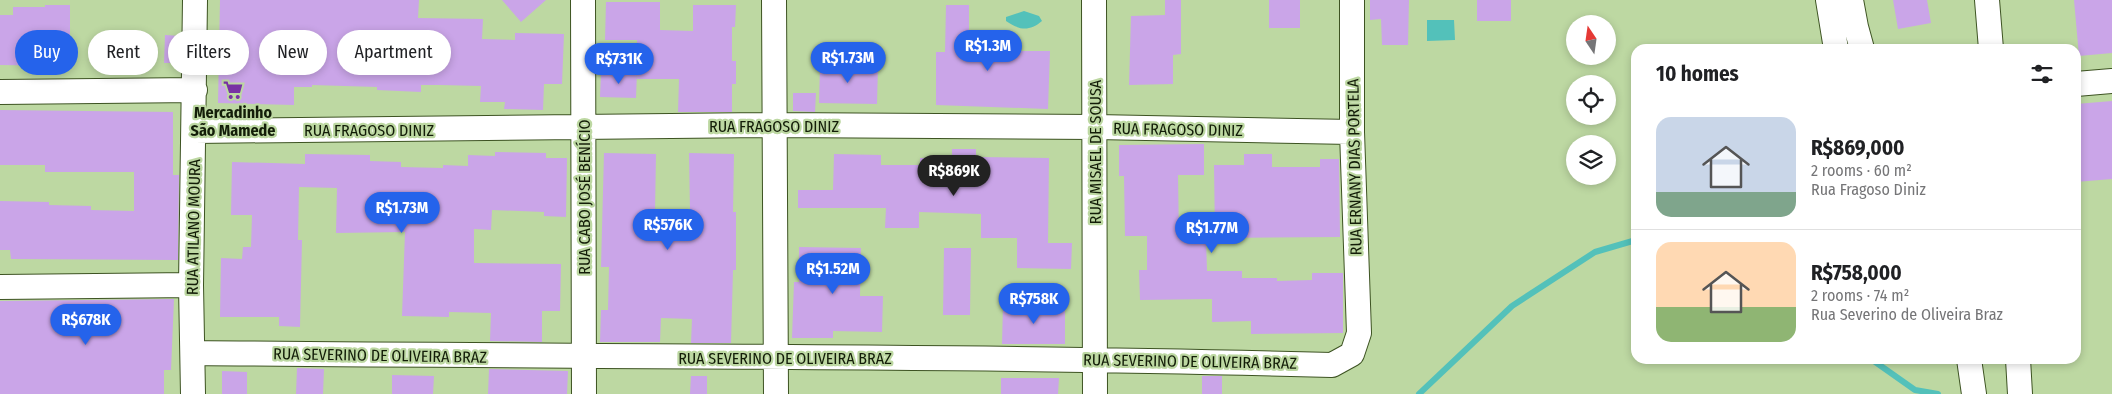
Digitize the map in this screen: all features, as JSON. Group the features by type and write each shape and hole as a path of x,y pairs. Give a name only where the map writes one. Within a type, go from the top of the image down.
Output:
{"street":[{"name":"RUA ATILANO MOURA","path":"193,394 192,285 196,90 195,0"},
{"name":"RUA CABO JOSÉ BENÍCIO","path":"583,0 584,394"},
{"path":"774,0 776,394"},
{"name":"RUA MISAEL DE SOUSA","path":"1094,0 1096,127 1095,394"},
{"name":"RUA ERNANY DIAS PORTELA","path":"1352,0 1352,132 1359,333"},
{"path":"1828,0 1835,44"},
{"path":"1852,0 1861,44"},
{"path":"1988,0 1991,44"},
{"path":"2081,84 2112,81"},
{"path":"0,92 196,90"},
{"name":"RUA FRAGOSO DINIZ","path":"195,131 584,129 774,125 1096,127 1352,132"},
{"path":"0,287 192,285"},
{"name":"RUA SEVERINO DE OLIVEIRA BRAZ","path":"194,353 584,357 1095,358 1332,365 1352,354 1359,333"},
{"path":"1970,364 1974,394"},
{"path":"2019,364 2020,394"}],"water":[{"path":"1024,11 1039,16 1042,21 1033,27 1024,29 1006,21 1006,17"},
{"path":"1427,20 1454,20 1455,40 1427,41"}],"building":[{"path":"220,0 419,0 418,18 483,19 482,39 515,40 515,33 564,34 562,84 544,84 543,110 504,109 505,102 480,102 481,86 440,85 421,85 421,92 377,90 377,87 312,85 312,87 294,87 294,105 218,103 219,75 249,75 249,30 219,30"},
{"path":"502,0 546,0 521,22"},
{"path":"1165,0 1181,0 1181,54 1173,55 1173,84 1129,85 1131,16 1165,15"},
{"path":"1269,0 1300,0 1300,28 1269,28"},
{"path":"1370,0 1409,0 1408,45 1382,45 1381,19 1370,20"},
{"path":"1477,0 1511,0 1511,21 1477,21"},
{"path":"1893,0 1927,0 1931,23 1898,29"},
{"path":"2074,0 2112,0 2112,53 2081,56 2081,44 2078,44"},
{"path":"606,2 660,2 660,30 693,31 693,5 736,5 735,27 732,27 732,61 736,61 736,84 732,84 732,112 678,112 679,79 637,79 637,40 605,40"},
{"path":"45,5 70,5 70,30 15,30 15,65 0,65 0,15 13,15 13,7 45,7"},
{"path":"946,5 969,5 969,51 1050,51 1048,109 936,105 936,52 945,52"},
{"path":"165,35 168,35 168,63 164,63"},
{"path":"820,65 878,66 877,104 819,103"},
{"path":"601,72 637,72 636,98 600,97"},
{"path":"793,93 816,93 815,112 793,111"},
{"path":"2112,101 2112,179 2081,182 2081,104"},
{"path":"0,110 173,112 173,175 179,175 178,260 11,259 10,250 0,250 0,201 49,202 49,205 91,206 91,210 134,211 134,172 45,172 45,165 0,165"},
{"path":"1204,144 1204,175 1178,175 1179,239 1206,239 1207,271 1242,271 1242,278 1277,278 1277,281 1312,280 1312,273 1343,273 1343,333 1251,334 1251,321 1212,322 1212,299 1140,300 1139,270 1147,270 1147,236 1125,236 1124,176 1119,176 1119,145"},
{"path":"952,149 976,149 976,157 1049,158 1048,243 1072,243 1071,269 1017,268 1017,238 981,238 981,214 919,212 919,228 885,228 886,208 798,208 798,190 833,190 834,154 881,155 881,165 920,165 920,158 952,158"},
{"path":"495,152 546,153 546,158 567,158 566,217 544,216 544,212 492,210 491,230 474,229 474,263 561,264 560,311 542,311 542,342 490,341 491,313 449,312 449,317 402,316 405,232 336,233 337,188 299,187 298,240 302,240 300,327 279,326 279,317 220,317 221,258 242,259 243,247 251,247 252,215 231,215 232,162 305,164 305,154 370,155 370,161 401,162 401,167 443,168 443,165 468,166 468,155 495,156"},
{"path":"604,153 656,154 655,212 690,212 689,153 734,154 733,212 736,212 736,270 733,270 731,343 691,343 692,319 661,318 660,342 600,342 601,310 608,310 609,267 601,267"},
{"path":"1244,154 1272,154 1272,167 1320,167 1320,159 1339,159 1340,237 1215,238 1214,165 1244,165"},
{"path":"799,247 861,248 860,296 883,296 882,332 833,331 833,338 792,338 794,282 799,282"},
{"path":"944,248 971,248 970,315 943,315"},
{"path":"174,299 171,370 164,370 164,394 0,394 0,301"},
{"path":"1003,305 1065,306 1065,344 1002,344"},
{"path":"297,368 324,369 323,394 296,394"},
{"path":"489,369 568,371 567,394 488,394"},
{"path":"222,371 247,372 247,394 222,394"},
{"path":"392,375 434,376 433,394 392,394"},
{"path":"691,376 707,376 707,394 690,394"},
{"path":"1202,376 1222,376 1222,394 1202,394"},
{"path":"1001,378 1059,378 1058,394 1001,394"}],"waterway":[{"path":"1419,394 1512,306 1595,252 1631,241"},
{"path":"1878,364 1915,390 1938,394"}],"place":[{"name":"Mercadinho São Mamede","path":"233,90"}]}
